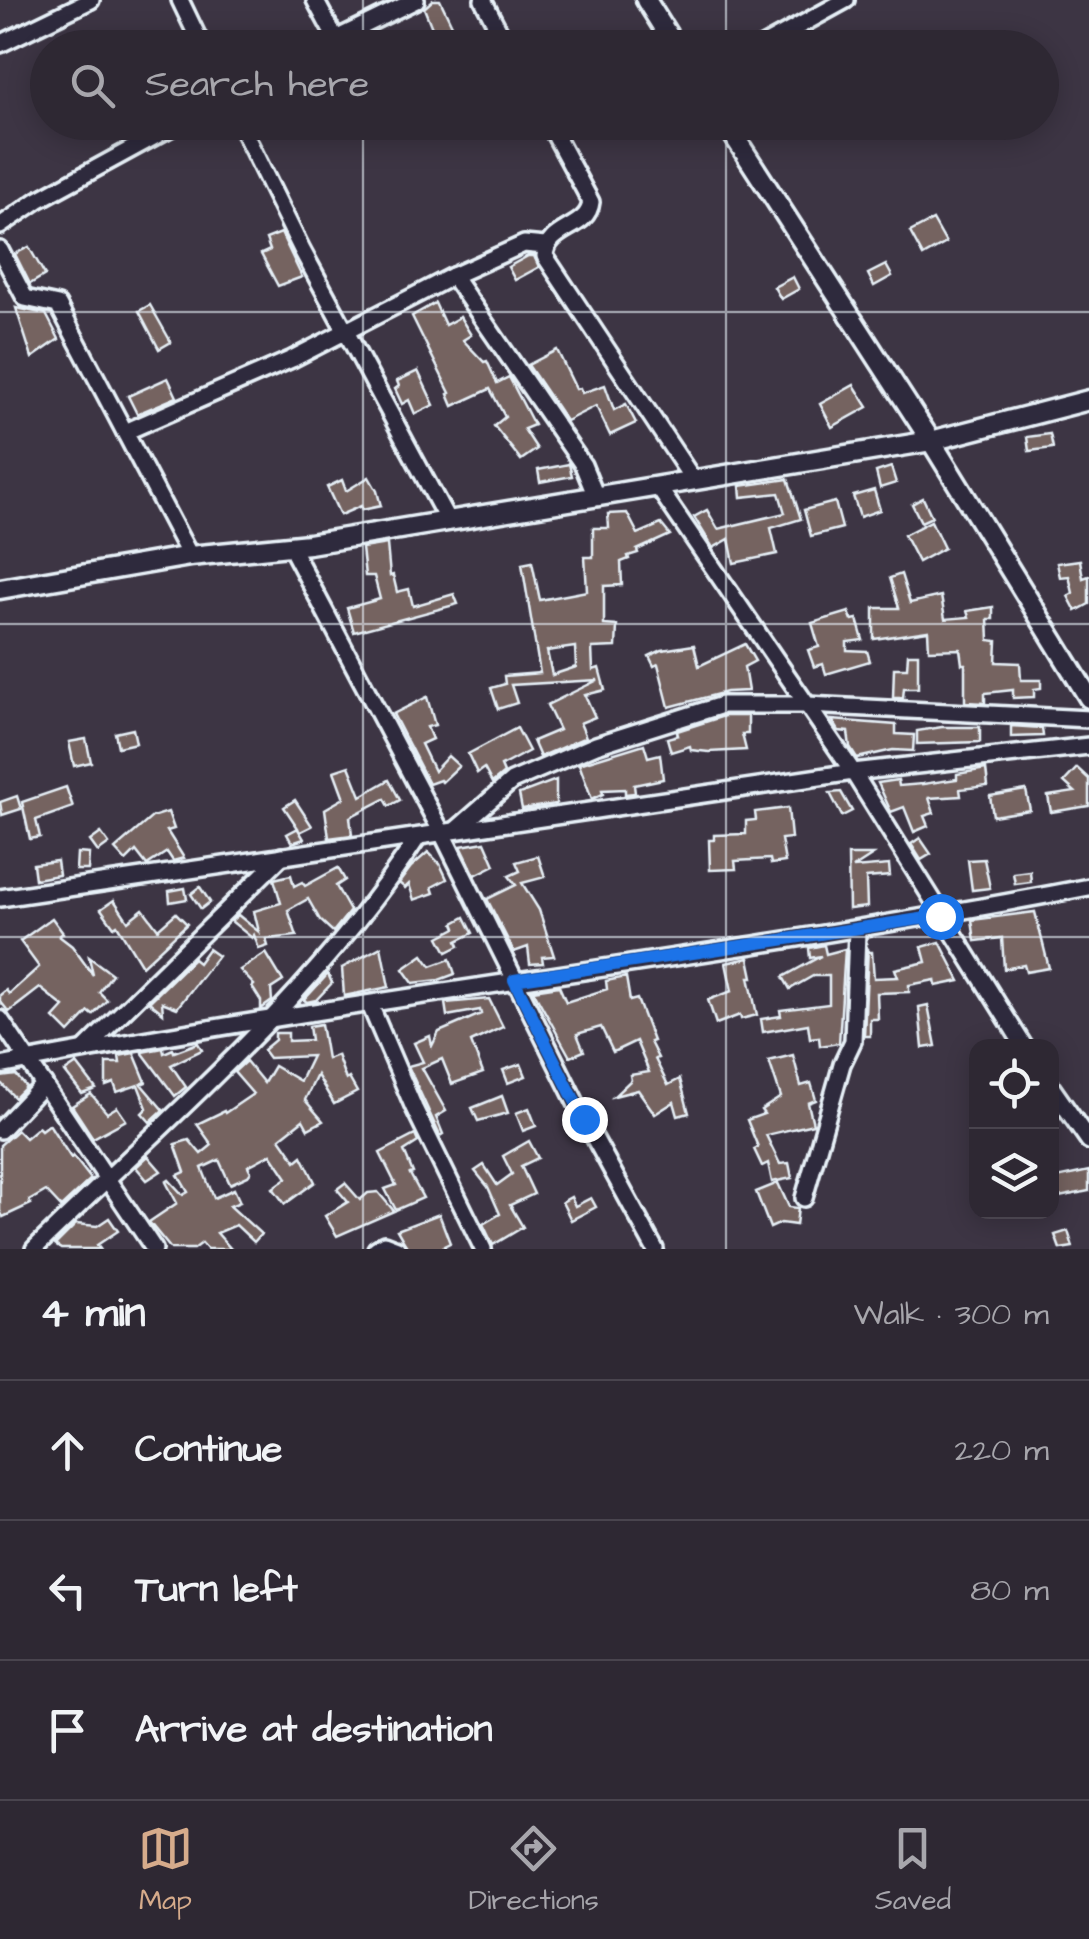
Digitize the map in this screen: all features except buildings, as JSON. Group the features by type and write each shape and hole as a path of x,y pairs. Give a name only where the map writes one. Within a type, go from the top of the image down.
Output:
{"street":[{"path":"0,44 91,0"},
{"path":"180,0 194,30"},
{"path":"315,0 331,30"},
{"path":"354,30 416,0"},
{"path":"482,0 498,30"},
{"path":"646,0 665,30"},
{"path":"792,30 846,0"},
{"path":"0,226 38,200 148,140"},
{"path":"248,140 448,521"},
{"path":"557,140 590,202 590,210 552,237 545,256 694,480"},
{"path":"737,140 932,441 1089,698"},
{"path":"125,432 292,359 524,244 546,246"},
{"path":"0,250 25,298 58,305 190,556"},
{"path":"453,276 583,465 596,497"},
{"path":"0,589 190,556 292,546 932,441 1089,400"},
{"path":"658,486 852,772 1019,1039"},
{"path":"292,546 448,832 514,980 655,1249"},
{"path":"448,832 503,786 596,745 722,704 1089,719"},
{"path":"0,898 852,772 1089,746"},
{"path":"34,1249 273,1018 365,913 418,836"},
{"path":"84,1050 282,856"},
{"path":"0,1066 514,980 857,931 1089,887"},
{"path":"804,1198 842,1064 853,1040 857,931"},
{"path":"370,1005 482,1249"},
{"path":"0,1019 154,1249"},
{"path":"0,1130 44,1084"},
{"path":"1059,1098 1089,1141"},
{"path":"376,1249 384,1244 397,1249"}],"route":[{"path":"584,1119 514,980 940,916"}]}
